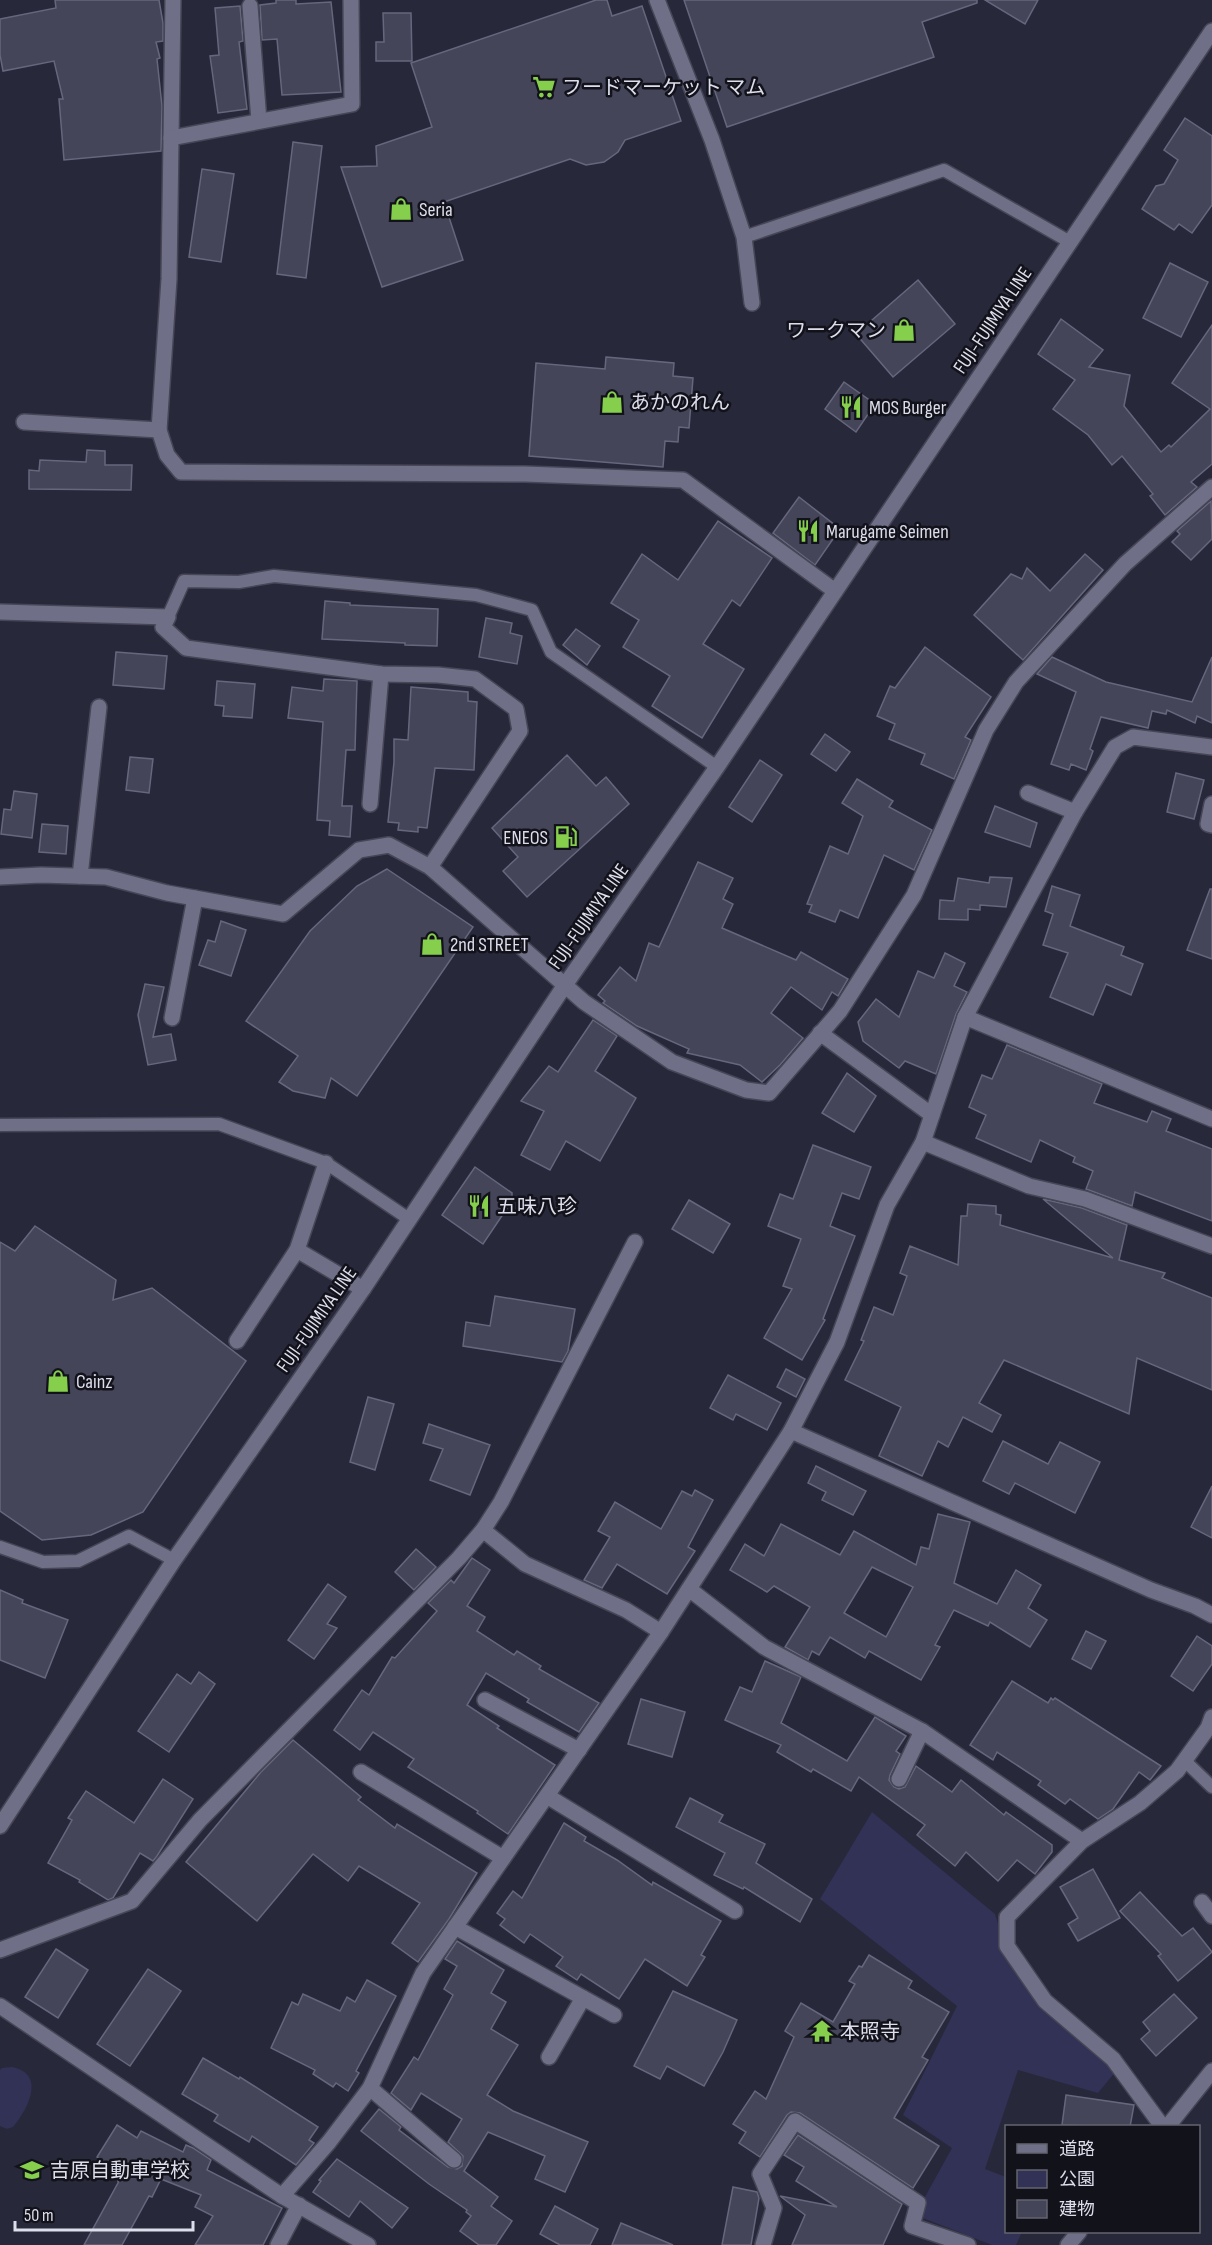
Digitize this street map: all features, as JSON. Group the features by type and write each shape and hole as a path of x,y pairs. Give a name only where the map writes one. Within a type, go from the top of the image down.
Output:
{"street":[{"path":"173,0 169,279 159,430 167,455 181,472 525,474 683,480 835,591"},
{"path":"171,138 352,104 351,0"},
{"path":"657,0 712,140 744,237 752,303"},
{"path":"250,6 259,122"},
{"name":"FUJI-FUJIMIYA LINE","path":"0,1826 174,1560 363,1289 565,985 717,767 1212,31"},
{"path":"24,422 159,430"},
{"path":"0,877 41,875 106,877 167,893 283,914 358,850 389,845 430,867 584,1002 672,1062 746,1090 769,1094 840,1011 914,895 986,730 1016,682 1125,564 1212,487"},
{"path":"0,612 168,617 163,627 186,648 381,674 438,675 475,679 516,709 520,731 430,867"},
{"path":"370,804 381,674"},
{"path":"80,876 99,707"},
{"path":"282,2196 329,2142 370,2088 423,1973 661,1632 791,1431 837,1342 887,1204 923,1142 965,1017 1075,812 1115,747 1133,738 1212,747"},
{"path":"1028,793 1075,812"},
{"path":"1212,804 1208,824 1212,825"},
{"path":"172,1018 195,898"},
{"path":"965,1017 1212,1119"},
{"path":"820,1033 932,1115"},
{"path":"923,1142 1029,1186 1085,1199 1212,1246"},
{"path":"237,1341 297,1250 326,1163"},
{"path":"0,1950 132,1901 200,1820 459,1558 483,1530 501,1502 635,1242"},
{"path":"297,1250 363,1289"},
{"path":"791,1431 1212,1615"},
{"path":"483,1530 525,1564 626,1610 661,1632"},
{"path":"689,1589 764,1647 922,1731 1082,1841"},
{"path":"485,1700 579,1750"},
{"path":"1161,2125 1113,2060 1045,2001 1007,1946 1007,1917 1082,1841 1140,1803 1177,1771 1208,1728 1212,1717"},
{"path":"899,1779 922,1731"},
{"path":"361,1772 503,1858"},
{"path":"547,1797 735,1911"},
{"path":"1202,1902 1212,1916"},
{"path":"455,1927 614,2015"},
{"path":"549,2057 583,1998"},
{"path":"0,2006 282,2196 368,2245"},
{"path":"1170,2125 1212,2071"},
{"path":"370,2088 454,2160"},
{"path":"763,2245 774,2208 760,2174 795,2121 918,2203 912,2226 968,2245"},
{"path":"278,2245 299,2205"},
{"path":"1068,2245 1078,2233"}],"lane":[{"path":"744,237 945,170 1070,242"},
{"path":"168,617 184,581 239,582 274,576 476,595 532,610 551,652 717,767"},
{"path":"0,1125 219,1124 326,1163 409,1219"},
{"path":"0,1547 43,1562 78,1561 129,1536 174,1560"},
{"path":"1185,1761 1212,1787"}],"green space":[{"path":"872,1812 995,1914 1007,1953 1116,2071 1098,2093 1018,2070 985,2169 1005,2177 1005,2233 1022,2233 1016,2245 992,2245 915,2215 952,2148 903,2115 957,2006 820,1899"},
{"path":"12,2067 23,2071 29,2077 31,2093 18,2120 13,2127 7,2129 0,2126 0,2070"}],"building":[{"path":"55,0 159,0 163,23 163,41 156,42 160,58 157,59 162,106 161,151 64,160 59,99 63,99 54,61 3,71 0,55 0,19 56,8"},
{"path":"276,0 296,0 296,4 331,2 341,92 282,95 277,39 262,40 260,5 276,3"},
{"name":"フードマーケット マム","path":"596,0 607,0 612,16 642,6 681,121 625,140 618,152 604,162 586,165 570,159 444,202 463,260 382,287 341,167 377,166 376,146 432,127 411,63"},
{"path":"684,0 977,0 977,3 922,22 934,57 727,127"},
{"path":"985,0 1038,0 1025,24"},
{"path":"240,6 243,41 239,42 247,109 218,113 210,56 219,55 215,8"},
{"path":"383,13 411,13 412,61 376,61 376,42 384,42"},
{"path":"1185,118 1212,136 1212,205 1192,233 1179,224 1174,230 1142,209 1156,186 1164,184 1178,160 1164,150"},
{"path":"293,142 322,146 306,278 277,274"},
{"path":"202,169 234,174 221,262 189,257"},
{"path":"1170,263 1208,282 1181,337 1143,318"},
{"path":"918,280 955,324 893,377 856,334"},
{"path":"1061,319 1103,350 1089,367 1130,375 1124,406 1161,452 1169,445 1171,447 1210,409 1172,383 1212,325 1212,464 1191,482 1197,487 1165,515 1150,496 1153,494 1122,456 1112,465 1088,435 1053,409 1075,380 1038,354"},
{"name":"あかのれん","path":"606,357 674,363 673,376 693,378 689,428 679,427 678,442 665,441 663,467 529,456 536,363 605,369"},
{"path":"844,382 875,404 856,432 825,409"},
{"path":"87,450 105,451 105,465 132,465 131,490 29,489 29,470 39,471 40,460 86,462"},
{"path":"799,497 840,529 815,565 773,533"},
{"path":"1211,501 1212,539 1191,560 1172,542 1180,534 1177,531"},
{"path":"718,521 772,558 740,606 732,600 703,644 744,669 702,738 652,706 670,676 623,647 639,620 611,603 642,554 678,580"},
{"path":"1085,554 1103,570 1023,660 974,615 1011,574 1022,579 1027,568 1050,591"},
{"path":"325,601 350,603 350,605 438,609 437,646 322,639"},
{"path":"486,618 512,623 510,633 522,636 517,664 479,657"},
{"path":"576,629 600,646 587,665 563,645"},
{"path":"925,647 991,697 965,737 971,740 954,779 921,764 925,754 889,739 895,724 877,716 890,686 895,688"},
{"path":"116,652 167,656 164,689 113,685"},
{"path":"1052,657 1106,682 1192,702 1212,657 1212,723 1197,716 1195,723 1167,710 1166,714 1152,711 1148,728 1101,717 1090,749 1093,751 1086,770 1071,764 1069,770 1051,764 1076,692 1037,674"},
{"path":"324,679 357,681 355,750 346,750 342,806 352,806 350,837 329,835 330,821 317,820 323,722 288,718 292,687 323,691"},
{"path":"217,681 255,684 252,718 223,716 224,706 215,705"},
{"path":"411,687 468,692 468,701 477,702 474,770 435,768 427,828 418,827 418,832 398,830 399,823 388,822 394,739 408,740"},
{"path":"825,734 850,752 836,771 811,754"},
{"path":"567,755 596,786 606,777 629,804 527,897 503,871 518,857 492,828"},
{"path":"130,757 153,759 149,793 126,790"},
{"path":"760,760 782,775 752,822 729,807"},
{"path":"1176,773 1204,780 1194,819 1167,812"},
{"path":"857,779 893,801 889,807 932,830 914,870 884,855 858,918 840,910 835,922 809,912 812,905 807,904 830,846 848,854 863,816 842,803"},
{"path":"14,791 37,794 32,838 1,834 4,809 11,810"},
{"path":"995,806 1037,823 1030,847 985,832"},
{"path":"42,824 68,826 66,854 39,852"},
{"path":"698,862 733,878 723,899 733,904 722,928 796,960 801,952 848,979 838,996 832,992 822,1010 791,987 771,1013 803,1038 762,1082 740,1065 687,1053 689,1049 637,1026 603,1003 605,1001 598,995 620,967 636,981 649,943 659,947"},
{"path":"387,869 473,927 357,1096 331,1078 325,1098 293,1091 279,1082 298,1056 246,1021 310,931 357,886"},
{"path":"990,877 1012,878 1006,907 980,905 980,910 968,909 968,920 939,919 940,900 954,901 958,878 989,883"},
{"path":"1052,886 1080,895 1070,926 1124,947 1121,955 1143,964 1131,995 1106,984 1093,1015 1050,997 1068,953 1043,945 1053,914 1045,911"},
{"path":"1210,889 1212,889 1212,959 1187,950"},
{"path":"221,921 246,930 231,976 199,965 208,940 215,942"},
{"path":"945,953 965,963 954,986 967,992 956,1014 936,1074 905,1061 899,1068 863,1041 858,1022 876,999 899,1017 918,971 934,978"},
{"path":"145,984 164,987 153,1037 171,1034 176,1060 148,1065 138,1015"},
{"path":"593,1020 617,1036 595,1071 636,1098 600,1161 566,1141 550,1170 521,1155 544,1111 521,1101 549,1066 558,1072"},
{"path":"1007,1045 1102,1084 1094,1103 1147,1122 1152,1111 1171,1119 1166,1131 1212,1149 1212,1221 1135,1192 1132,1206 1086,1189 1093,1171 1073,1162 1075,1157 1040,1140 1031,1162 976,1138 986,1115 969,1107 982,1075 992,1079"},
{"path":"847,1073 876,1096 854,1132 822,1113"},
{"path":"813,1145 871,1167 859,1199 842,1193 830,1226 855,1236 823,1319 825,1320 802,1360 764,1338 792,1289 783,1286 801,1239 768,1226 780,1194 793,1199"},
{"name":"五味八珍","path":"475,1167 512,1193 512,1201 483,1244 442,1215"},
{"path":"1043,1199 1082,1208 1127,1225 1119,1260 1165,1273 1162,1278 1212,1298 1212,1390 1137,1358 1129,1414 1004,1360 979,1403 1001,1415 992,1432 963,1417 948,1447 938,1441 922,1476 879,1456 901,1407 845,1380 864,1341 861,1340 874,1307 893,1315 907,1276 900,1273 910,1246 958,1265 961,1216 967,1216 968,1204 996,1206 996,1214 1001,1215 1000,1225 1113,1258"},
{"path":"689,1200 730,1224 713,1253 672,1229"},
{"path":"35,1226 116,1280 113,1300 152,1288 246,1361 143,1512 91,1535 42,1540 0,1511 0,1242 15,1251"},
{"path":"495,1296 575,1309 568,1351 562,1362 463,1346 466,1322 490,1326"},
{"path":"786,1369 805,1379 796,1397 777,1387"},
{"path":"728,1375 781,1403 767,1430 736,1414 733,1420 710,1408"},
{"path":"368,1397 394,1404 375,1470 350,1462"},
{"path":"429,1424 490,1445 470,1495 430,1480 443,1449 423,1443"},
{"path":"1003,1441 1048,1464 1060,1442 1100,1462 1075,1513 1015,1483 1009,1494 983,1481"},
{"path":"816,1466 866,1491 853,1515 822,1500 826,1492 808,1483"},
{"path":"1212,1486 1212,1538 1191,1527"},
{"path":"695,1490 713,1500 688,1547 695,1551 667,1594 617,1564 602,1588 584,1580 610,1537 598,1531 615,1502 661,1529 682,1491 692,1496"},
{"path":"938,1514 970,1522 954,1583 997,1604 1016,1570 1041,1585 1028,1608 1047,1620 1030,1647 990,1622 988,1626 954,1610 935,1645 940,1647 921,1680 869,1651 865,1658 830,1637 819,1655 812,1651 808,1660 785,1647 810,1607 774,1586 767,1592 730,1570 745,1544 764,1556 781,1524 840,1555 854,1531 916,1565 921,1547 929,1549","holes":["872,1567 913,1587 886,1637 844,1613"]},
{"path":"416,1549 436,1567 414,1590 395,1572"},
{"path":"472,1558 490,1570 467,1606 485,1617 477,1631 514,1655 517,1651 541,1666 539,1669 599,1703 579,1732 527,1702 529,1699 486,1673 467,1705 499,1726 497,1728 555,1765 508,1834 477,1813 478,1811 408,1767 414,1759 373,1732 360,1750 334,1730 362,1690 369,1695 392,1657 395,1658 437,1611 428,1603 451,1580 454,1583"},
{"path":"328,1584 346,1597 327,1624 337,1628 314,1659 288,1640"},
{"path":"0,1590 23,1600 22,1603 68,1620 45,1678 0,1660"},
{"path":"1086,1631 1106,1641 1091,1669 1072,1659"},
{"path":"1197,1636 1212,1646 1212,1664 1193,1691 1171,1676"},
{"path":"765,1661 801,1677 781,1723 847,1761 875,1717 906,1736 896,1751 900,1754 890,1775 889,1780 894,1787 899,1789 905,1787 916,1766 952,1792 961,1780 1004,1815 1006,1812 1052,1845 1052,1852 1035,1874 1017,1860 998,1881 966,1852 955,1866 917,1835 925,1825 859,1777 851,1791 813,1769 811,1772 777,1752 781,1745 725,1720 740,1687 752,1692"},
{"path":"199,1672 215,1684 169,1752 138,1731 177,1674 191,1684"},
{"path":"1012,1681 1048,1703 1051,1698 1053,1700 1055,1698 1161,1766 1150,1780 1139,1772 1113,1809 1098,1819 1070,1799 1065,1804 1038,1785 1041,1781 997,1752 993,1760 970,1745"},
{"path":"641,1699 685,1712 672,1757 628,1744"},
{"path":"293,1740 361,1797 358,1800 395,1828 397,1824 477,1873 449,1919 418,1962 392,1943 420,1903 359,1866 348,1881 313,1854 257,1921 186,1862 261,1772"},
{"path":"163,1779 193,1799 153,1861 140,1853 113,1898 108,1900 79,1882 80,1880 48,1863 72,1820 68,1818 86,1791 134,1823"},
{"path":"690,1798 723,1815 719,1822 765,1844 756,1863 812,1899 800,1922 744,1887 743,1889 714,1875 725,1853 676,1827"},
{"path":"564,1823 586,1837 584,1841 617,1860 652,1885 653,1882 721,1921 701,1955 705,1957 687,1986 645,1959 619,1999 581,1974 577,1980 556,1966 563,1957 530,1934 524,1943 500,1925 505,1919 497,1913 513,1891 522,1898"},
{"path":"1093,1869 1120,1918 1078,1941 1068,1924 1078,1918 1060,1887"},
{"path":"1140,1892 1182,1936 1193,1928 1212,1952 1178,1981 1158,1956 1161,1954 1120,1911"},
{"path":"457,1941 504,1970 491,1993 506,2002 491,2029 518,2045 487,2095 513,2111 588,2142 565,2192 535,2179 545,2156 488,2132 464,2171 498,2197 491,2206 512,2221 496,2245 479,2245 460,2231 471,2216 466,2212 467,2210 429,2184 361,2131 379,2109 401,2127 399,2130 448,2167 457,2169 462,2166 463,2156 448,2142 462,2119 421,2093 411,2110 391,2093 414,2057 418,2060 453,1995 444,1989 457,1966 445,1959"},
{"path":"56,1949 88,1970 58,2018 25,1997"},
{"path":"869,1955 912,1981 908,1988 949,2012 922,2057 928,2060 894,2118 939,2146 913,2188 800,2113 791,2112 787,2115 760,2157 739,2143 746,2132 733,2124 755,2091 766,2099 794,2037 785,2031 801,2003 833,2022 855,1984 849,1981"},
{"path":"148,1969 181,1991 130,2066 97,2044"},
{"path":"367,1980 396,1996 356,2071 359,2073 348,2091 336,2083 333,2087 313,2074 315,2070 271,2048 292,2002 298,2005 303,1994 340,2011 347,1997 355,2002"},
{"path":"673,1991 737,2020 704,2086 667,2066 660,2079 634,2066"},
{"path":"1174,1994 1197,2018 1156,2056 1141,2039 1150,2031 1143,2022"},
{"path":"203,2058 239,2079 240,2077 318,2127 309,2140 314,2143 296,2165 252,2136 249,2142 214,2121 218,2115 182,2094"},
{"path":"1066,2095 1134,2105 1130,2125 1062,2125"},
{"path":"117,2125 137,2138 141,2131 183,2152 186,2145 193,2148 211,2160 207,2170 282,2208 263,2245 195,2245 213,2216 195,2207 201,2195 161,2179 122,2245 84,2245 119,2181 121,2172 97,2157"},
{"path":"798,2135 902,2204 883,2245 792,2245 805,2215 780,2196 837,2207 796,2181 804,2167 784,2155"},
{"path":"337,2159 408,2208 392,2228 360,2201 349,2217 313,2192 321,2181 319,2180"},
{"path":"733,2187 757,2192 759,2198 751,2245 722,2245"},
{"path":"555,2206 598,2229 590,2245 560,2245 540,2234"},
{"path":"621,2223 673,2245 612,2245"}],"place":[{"name":"フードマーケット マム","path":"544,87"},
{"name":"Seria","path":"401,209"},
{"name":"ワークマン","path":"904,330"},
{"name":"あかのれん","path":"612,402"},
{"name":"MOS Burger","path":"851,407"},
{"name":"Marugame Seimen","path":"808,531"},
{"name":"ENEOS","path":"566,837"},
{"name":"2nd STREET","path":"432,944"},
{"name":"五味八珍","path":"479,1206"},
{"name":"Cainz","path":"58,1381"},
{"name":"本照寺","path":"822,2031"},
{"name":"吉原自動車学校","path":"32,2170"}]}
